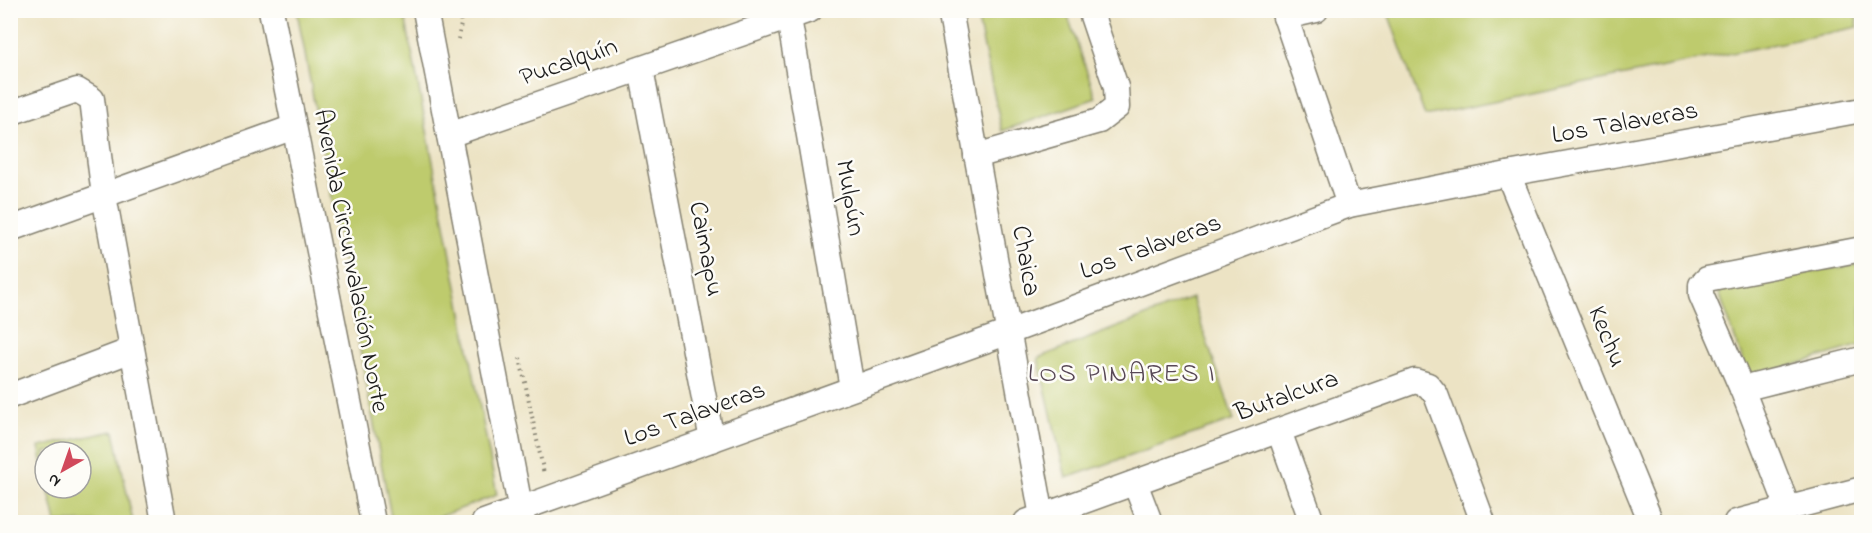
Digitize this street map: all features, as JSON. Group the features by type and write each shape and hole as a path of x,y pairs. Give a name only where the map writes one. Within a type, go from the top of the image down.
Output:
{"street":[{"name":"Avenida Circunvalación Norte","path":"271,10 373,522"},
{"path":"426,10 522,515"},
{"name":"Chaica","path":"950,10 1009,332 1037,520"},
{"path":"976,156 1099,120 1117,107 1116,87 1090,10"},
{"path":"1316,10 1284,14 1349,205"},
{"name":"Pucalquín","path":"449,135 800,14"},
{"name":"Mulpún","path":"800,14 852,388"},
{"name":"Caimapu","path":"641,69 712,440"},
{"path":"10,112 77,90 92,99 104,196 164,522"},
{"name":"Los Talaveras","path":"484,522 522,515 712,440 1349,205 1862,110"},
{"path":"10,229 294,127"},
{"name":"Kechu","path":"1508,174 1651,522"},
{"path":"1788,508 1742,388 1701,295 1701,285 1707,279 1862,249"},
{"path":"10,396 132,350"},
{"path":"1742,388 1862,359"},
{"name":"Butalcura","path":"1037,520 1414,381 1428,385 1436,395 1483,522"},
{"path":"1279,430 1312,522"},
{"path":"1135,483 1150,522"},
{"path":"1736,522 1862,489"}],"green space":[{"path":"1398,10 1855,10 1858,27 1425,116 1388,13"},
{"path":"297,11 404,11 497,495 425,522 392,522"},
{"path":"976,11 1066,11 1096,98 1002,131"},
{"path":"1861,264 1861,345 1749,378 1717,287"},
{"path":"1192,298 1234,420 1066,478 1038,358"},
{"path":"114,431 133,522 56,522 51,500 93,500 93,440 72,440"}],"district":[{"name":"LOS PINARES I","path":"1122,374"}]}
